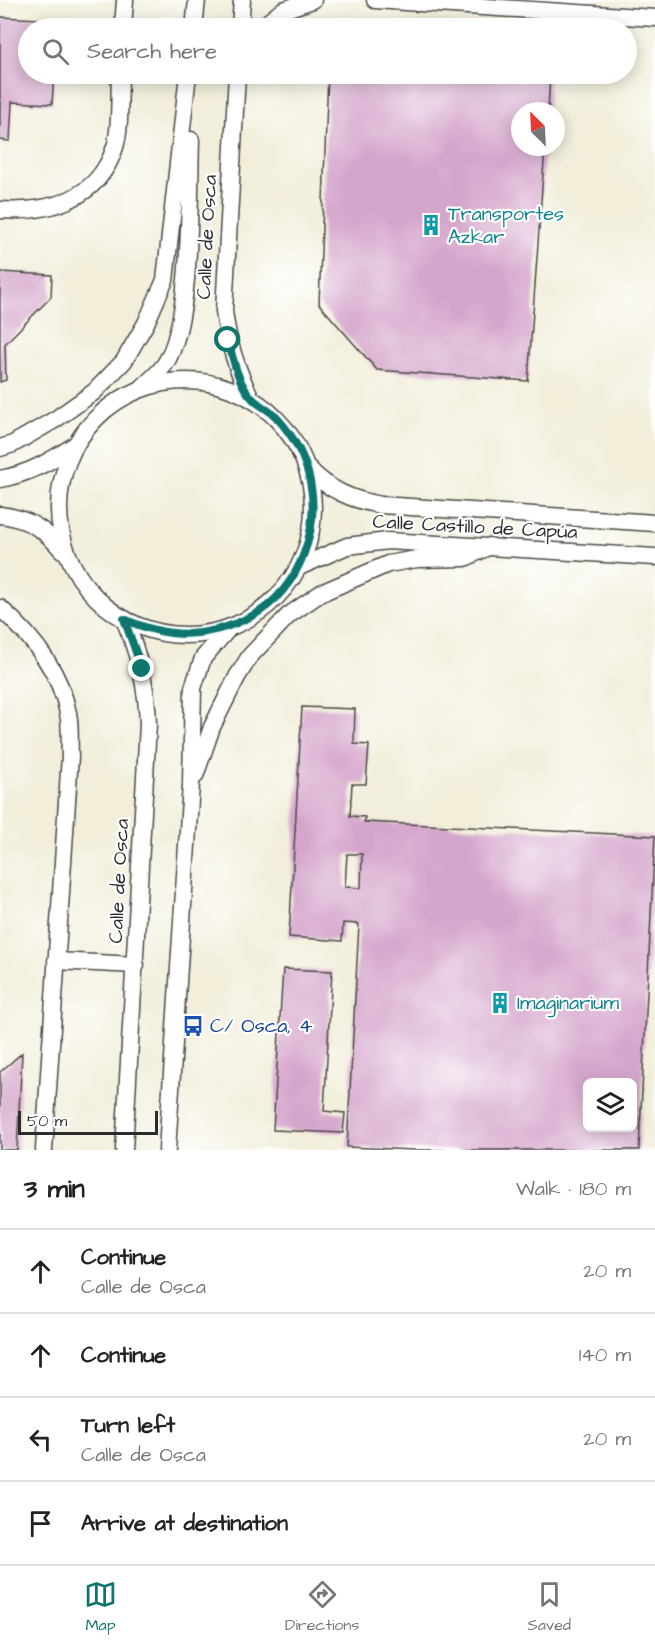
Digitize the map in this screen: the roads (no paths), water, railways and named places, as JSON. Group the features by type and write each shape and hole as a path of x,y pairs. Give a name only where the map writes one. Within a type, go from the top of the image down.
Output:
{"street":[{"path":"124,18 125,0"},
{"path":"196,18 197,0"},
{"path":"241,18 242,0"},
{"path":"273,18 283,10 312,0"},
{"path":"375,0 655,18"},
{"path":"0,210 30,212 71,201 99,178 116,147 119,84"},
{"path":"0,447 13,444 56,419 94,392 124,361 146,323 165,280 187,84"},
{"name":"Calle de Osca","path":"141,388 165,365 177,340 183,308 194,84"},
{"name":"Calle de Osca","path":"236,84 224,311 231,351 251,398"},
{"path":"0,515 33,523 49,534 68,558 82,582 101,603 124,619 164,633 208,633 229,628 265,607 281,593 299,567 311,536 314,502 308,468 295,440 276,416 251,398 225,386 197,381 168,382 141,388 115,402 92,421 75,445 63,472 59,501 60,530 68,558"},
{"path":"0,479 17,476 38,468 75,445"},
{"name":"Calle Castillo de Capúa","path":"308,468 330,488 363,502 381,505 655,523"},
{"name":"Calle Castillo de Capúa","path":"299,567 325,554 366,542 490,546 655,557"},
{"path":"191,784 216,717 237,677 250,656 289,615 321,593 388,564 417,559 465,558 490,546"},
{"path":"0,608 35,641 54,674 68,714 70,756 44,1150"},
{"name":"Calle de Osca","path":"124,619 134,643 148,697 147,776 124,1150"},
{"path":"167,1150 191,784 191,716 195,678 203,658 229,628"},
{"path":"56,961 136,965"}],"place":[{"name":"Transportes Azkar","path":"431,225"},
{"name":"Imaginarium","path":"500,1003"},
{"name":"C/ Osca, 4","path":"193,1026"}]}
